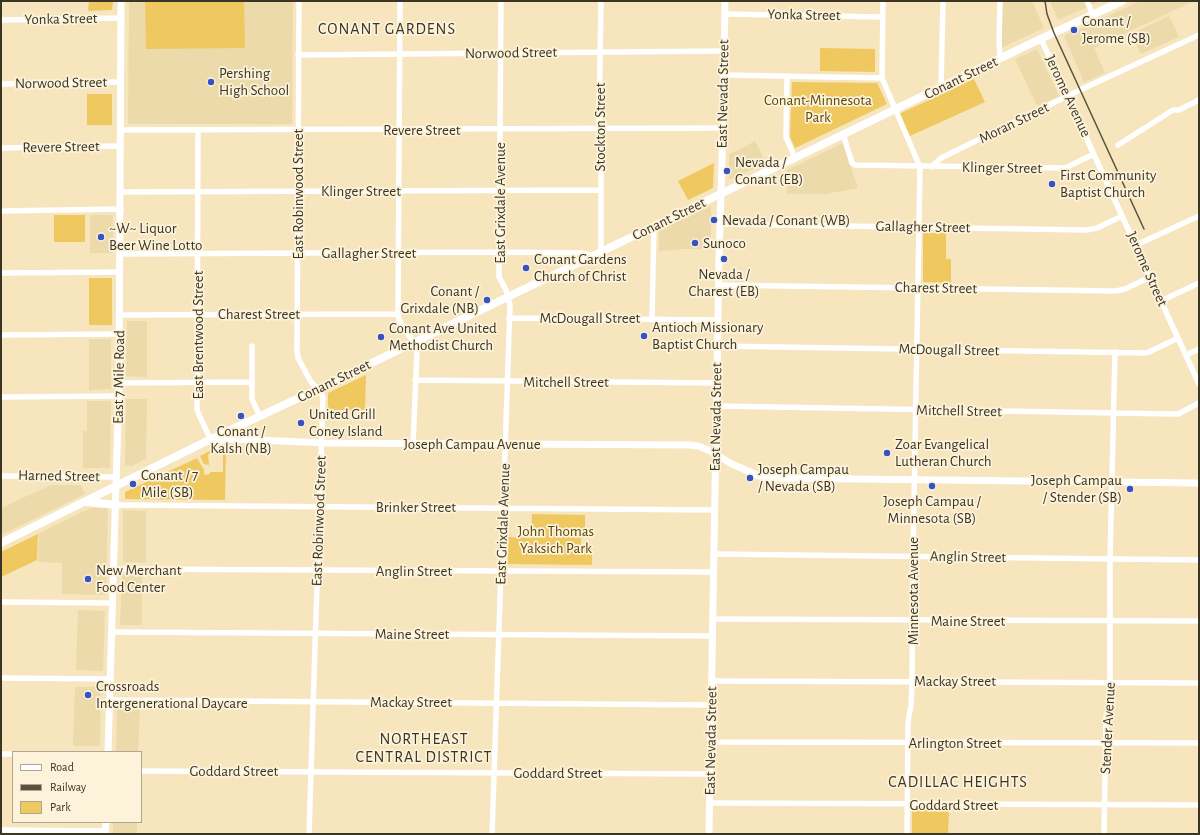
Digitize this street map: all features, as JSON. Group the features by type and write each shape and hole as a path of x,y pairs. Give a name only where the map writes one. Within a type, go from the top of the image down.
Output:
{"main road":[{"name":"Conant Street","path":"1,544 210,440 414,343 1000,58 1122,1"},
{"path":"86,502 117,505"}],"street":[{"name":"East 7 Mile Road","path":"108,751 117,505 116,487 119,396 121,1"},
{"name":"East Robinwood Street","path":"298,1 297,355 311,382 318,389 323,398 309,834"},
{"path":"400,1 398,314 399,320 414,343 417,352 414,444"},
{"name":"East Grixdale Avenue","path":"492,834 510,305 506,290 499,277 501,1"},
{"name":"Stockton Street","path":"597,254 601,216 599,124 601,1"},
{"name":"East Nevada Street","path":"709,834 716,406 725,1"},
{"path":"883,1 882,78 920,167"},
{"path":"941,87 943,1"},
{"path":"1000,1 1000,58"},
{"path":"1086,1 1093,15"},
{"name":"Yonka Street","path":"725,14 882,17"},
{"name":"Yonka Street","path":"1,20 121,18"},
{"name":"Moran Street","path":"931,167 941,158 1068,96 1199,35"},
{"name":"Jerome Avenue","path":"1041,39 1094,154"},
{"name":"Norwood Street","path":"298,55 724,51"},
{"path":"724,75 882,78"},
{"path":"787,76 786,141 794,158"},
{"name":"Norwood Street","path":"1,84 121,82"},
{"path":"1118,145 1173,110 1179,110 1199,100"},
{"name":"Revere Street","path":"120,130 723,128"},
{"name":"East Brentwood Street","path":"198,130 198,412 210,440"},
{"path":"843,134 852,163 855,166 931,167"},
{"name":"Revere Street","path":"1,148 120,146"},
{"name":"Klinger Street","path":"931,167 1064,168 1094,154"},
{"name":"Jerome Street","path":"1094,154 1199,384"},
{"name":"Minnesota Avenue","path":"907,834 908,724 911,706 912,681 920,167"},
{"name":"Klinger Street","path":"121,192 601,190"},
{"path":"1,211 120,209"},
{"name":"Gallagher Street","path":"720,224 1087,230 1097,228 1122,216"},
{"path":"1136,245 1199,216"},
{"path":"652,319 654,226"},
{"name":"Gallagher Street","path":"120,254 499,252 597,254"},
{"path":"1,273 120,272"},
{"name":"Charest Street","path":"719,285 1116,291 1125,289 1150,277"},
{"path":"1161,301 1199,283"},
{"name":"Charest Street","path":"120,315 398,314"},
{"name":"McDougall Street","path":"509,318 718,320"},
{"path":"1,335 120,334"},
{"name":"McDougall Street","path":"718,346 1149,352 1178,338"},
{"path":"252,346 252,399 260,417"},
{"path":"1186,355 1199,349"},
{"path":"1110,559 1115,352"},
{"name":"Mitchell Street","path":"415,380 717,383"},
{"path":"119,383 252,382"},
{"path":"1,397 119,396"},
{"name":"Mitchell Street","path":"716,406 1178,414 1199,403"},
{"name":"Joseph Campau Avenue","path":"210,440 233,439 322,443 414,444 690,445 698,446 716,454 732,464 759,476 768,478 1199,483"},
{"name":"Harned Street","path":"1,476 117,477"},
{"name":"Brinker Street","path":"117,505 715,510"},
{"name":"Anglin Street","path":"714,554 1199,560"},
{"name":"Stender Avenue","path":"1104,834 1106,716 1109,706 1110,682 1110,559"},
{"name":"Anglin Street","path":"115,569 713,572"},
{"path":"1,602 113,603"},
{"name":"Maine Street","path":"712,619 1199,621"},
{"name":"Maine Street","path":"112,632 712,636"},
{"path":"1,678 111,679"},
{"name":"Mackay Street","path":"712,681 1199,682"},
{"name":"Mackay Street","path":"110,700 711,705"},
{"name":"Arlington Street","path":"711,741 1106,744 1199,743"},
{"path":"1,754 12,754"},
{"name":"Goddard Street","path":"142,771 710,774"},
{"name":"Goddard Street","path":"709,803 1199,805"},
{"path":"1,830 106,833"}],"shaded area":[{"name":"Pershing High School","path":"129,1 293,1 292,124 128,124"},
{"path":"1002,1 1032,1 1044,28 1001,48"},
{"path":"1050,1 1100,1 1058,20"},
{"path":"1140,1 1194,1 1094,48 1105,73 1084,82 1064,36"},
{"path":"1169,16 1179,37 1141,54 1131,34"},
{"path":"1037,49 1059,96 1037,106 1015,59"},
{"path":"755,141 766,163 729,180 729,154"},
{"path":"843,143 858,188 826,194 787,194 787,170"},
{"path":"711,206 711,249 659,251 659,231"},
{"path":"90,215 113,215 113,253 90,253"},
{"path":"127,321 147,321 147,377 126,376"},
{"path":"89,339 111,339 111,389 89,390"},
{"path":"126,399 147,399 146,459 132,466 125,465"},
{"path":"87,401 111,401 110,468 83,468 83,431 87,431"},
{"path":"51,485 81,485 85,494 1,535 1,508"},
{"path":"91,508 108,508 106,595 62,594 62,563 38,562 39,533"},
{"path":"123,510 146,511 146,563 123,562"},
{"path":"122,574 142,575 142,625 120,625"},
{"path":"78,610 105,611 103,671 76,670"},
{"path":"75,687 101,687 100,746 73,746"},
{"path":"117,706 140,706 138,751 116,751"},
{"path":"113,823 137,823 137,833 113,833"}],"green space":[{"path":"89,1 113,1 112,10 88,11"},
{"path":"145,1 244,1 245,48 146,49"},
{"name":"Conant-Minnesota Park","path":"820,48 875,49 875,72 820,71"},
{"path":"974,79 985,102 910,136 899,114"},
{"name":"Conant-Minnesota Park","path":"792,82 877,83 887,104 795,148 790,137"},
{"path":"87,94 112,94 112,125 87,125"},
{"path":"714,163 713,188 688,200 678,181"},
{"path":"54,215 85,215 85,242 54,242"},
{"path":"923,233 946,233 946,259 951,259 951,283 923,282"},
{"path":"89,278 112,278 112,325 89,325"},
{"path":"366,375 365,410 328,410 328,393"},
{"path":"216,448 226,449 225,500 125,499 125,492 197,458 204,470 204,475 210,474 210,472 223,472 223,454 208,454 209,465 204,464 200,456"},
{"name":"John Thomas Yaksich Park","path":"532,514 585,515 585,538 581,538 581,548 592,548 592,565 508,564 508,537 531,538"},
{"path":"38,534 37,560 1,577 1,552"},
{"path":"912,810 949,810 948,834 912,834"}],"railway":[{"path":"1045,1 1047,14 1054,33 1144,229"}],"place":[{"name":"Conant / Jerome (SB)","path":"1074,30"},
{"name":"Pershing High School","path":"211,82"},
{"name":"Nevada / Conant (EB)","path":"727,171"},
{"name":"First Community Baptist Church","path":"1052,184"},
{"name":"Nevada / Conant (WB)","path":"714,220"},
{"name":"~W~ Liquor Beer Wine Lotto","path":"101,237"},
{"name":"Sunoco","path":"695,243"},
{"name":"Nevada / Charest (EB)","path":"724,259"},
{"name":"Conant Gardens Church of Christ","path":"526,268"},
{"name":"Conant / Grixdale (NB)","path":"487,300"},
{"name":"Antioch Missionary Baptist Church","path":"644,336"},
{"name":"Conant Ave United Methodist Church","path":"381,337"},
{"name":"Conant / Kalsh (NB)","path":"241,416"},
{"name":"United Grill Coney Island","path":"301,423"},
{"name":"Zoar Evangelical Lutheran Church","path":"887,453"},
{"name":"Joseph Campau / Nevada (SB)","path":"750,478"},
{"name":"Conant / 7 Mile (SB)","path":"133,484"},
{"name":"Joseph Campau / Minnesota (SB)","path":"932,486"},
{"name":"Joseph Campau / Stender (SB)","path":"1130,489"},
{"name":"New Merchant Food Center","path":"88,579"},
{"name":"Crossroads Intergenerational Daycare","path":"88,695"}],"district":[{"name":"CONANT GARDENS","path":"387,29"},
{"name":"NORTHEAST CENTRAL DISTRICT","path":"424,748"},
{"name":"CADILLAC HEIGHTS","path":"958,782"}]}
